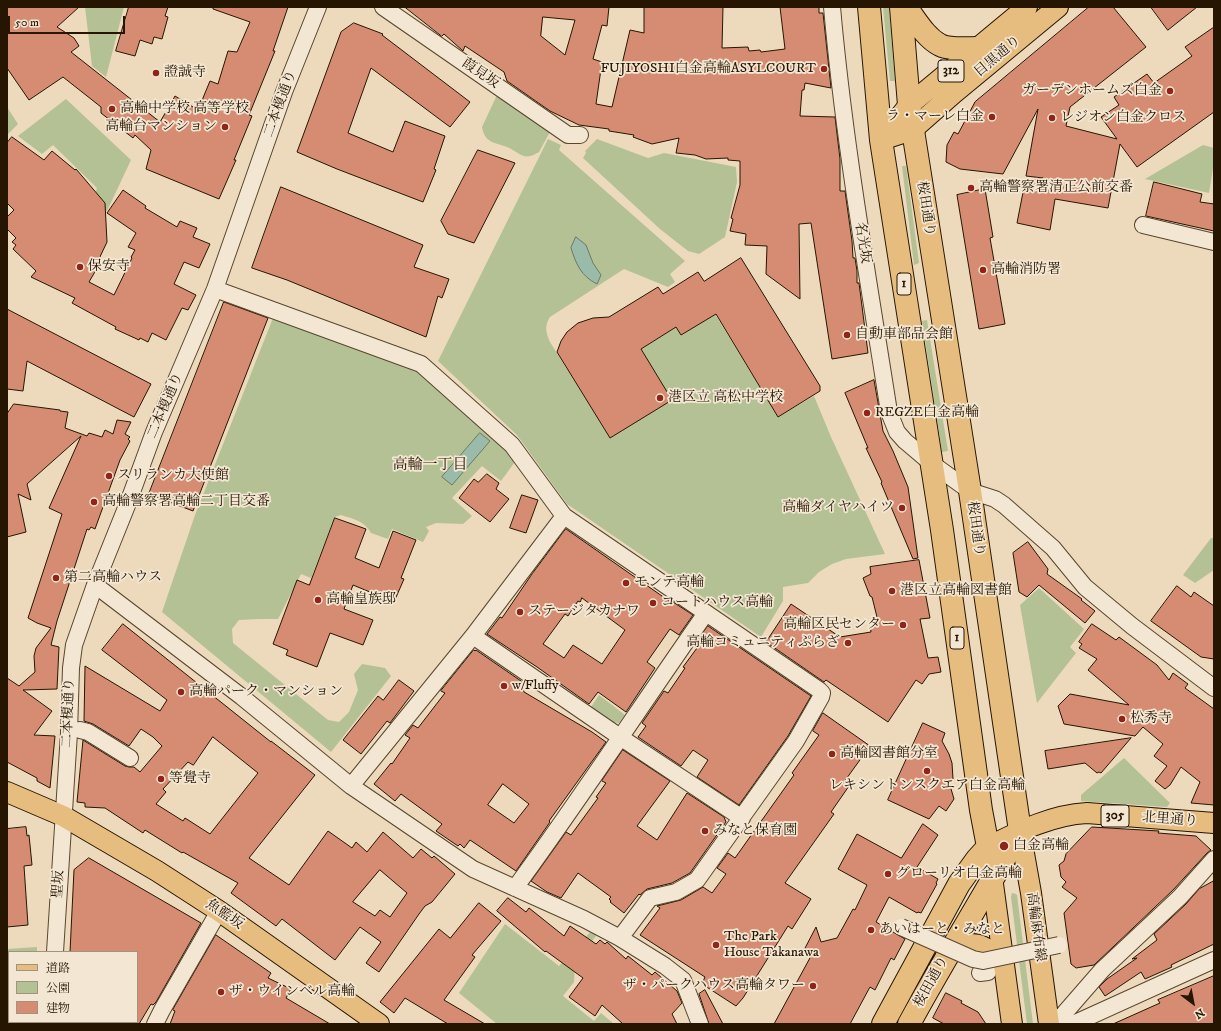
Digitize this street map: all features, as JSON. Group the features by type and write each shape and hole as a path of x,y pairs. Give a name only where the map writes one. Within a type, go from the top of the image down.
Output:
{"highway":[{"name":"1","path":"869,7 881,140 942,530 981,810 988,847"},
{"name":"桜田通り","path":"901,7 912,130 970,491 1020,831 992,881 946,956 909,1024"},
{"path":"906,7 928,36 940,45 952,48 978,48"},
{"name":"桜田通り","path":"883,1024 959,884 977,859 988,847"}],"main road":[{"name":"目黒通り","path":"881,140 912,130 1058,7"},
{"name":"目黒通り","path":"881,140 909,105 1024,8"},
{"name":"魚籃坂","path":"7,792 63,816 157,871 219,911 379,1024"},
{"name":"北里通り","path":"988,847 1033,825 1062,816 1081,814 1214,823"},
{"name":"高輪麻布線","path":"1020,831 1049,1024"},
{"path":"988,847 992,881 990,965"},
{"path":"946,956 957,947 965,944 978,944 990,950 990,965 1012,1024"}],"street":[{"name":"二本榎通り","path":"63,816 69,733 71,668 74,645 95,585 128,503 154,432 215,288 284,92 318,7"},
{"name":"葭見坂","path":"382,7 568,135 580,135"},
{"name":"名光坂","path":"832,7 842,107 889,412 896,432 931,463 970,491 995,499 1004,505 1053,548 1085,587 1132,626 1214,688"},
{"path":"1143,225 1214,242"},
{"path":"215,288 421,364 512,445 564,516 822,693 796,741 698,880 676,892 650,898 620,938"},
{"path":"351,786 473,636 564,516"},
{"path":"95,585 242,697 351,786 473,869 584,919 620,938 665,966 683,980 700,1024"},
{"path":"515,888 583,793 706,613"},
{"path":"473,636 620,737 742,818"},
{"path":"80,730 88,732 130,758"},
{"name":"聖坂","path":"55,951 63,816"},
{"path":"1055,1024 1102,970 1180,896 1214,859"},
{"path":"155,1024 219,911"},
{"path":"901,927 990,965 1058,945 1057,934"},
{"path":"1073,1024 1214,960"}],"green space":[{"path":"85,7 124,7 106,77 92,66"},
{"path":"883,7 889,7 895,81 890,81"},
{"path":"497,95 551,130 539,152 534,155 522,156 507,147 491,142 485,137 482,127"},
{"path":"66,99 131,160 107,211 93,201 97,188 53,145 42,154 18,136"},
{"path":"7,107 18,124 7,135"},
{"name":"港区立 高松中学校","path":"548,139 561,145 559,150 685,261 670,274 675,282 668,287 624,269 550,317 548,320 546,330 550,342 610,438 672,400 641,349 676,327 681,335 715,314 778,417 814,396 831,437 885,554 846,559 832,564 819,572 808,583 783,587 783,601 761,637 567,504 517,435 438,361"},
{"path":"597,139 648,158 664,153 736,167 737,182 725,237 699,254 688,251 660,229 583,158 586,153 585,151"},
{"path":"1203,145 1214,148 1214,162 1209,193 1145,179"},
{"path":"902,166 906,166 919,263 914,265"},
{"path":"273,318 419,366 517,459 501,481 482,466 452,498 472,516 463,524 436,523 426,527 429,531 423,542 392,529 388,539 371,533 362,523 354,519 341,515 335,517 311,578 301,574 278,619 239,620 232,629 233,643 328,720 339,722 349,712 358,690 354,674 362,664 385,668 391,676 331,752 162,612 195,515"},
{"path":"927,320 948,451 942,452 922,321"},
{"path":"1211,538 1214,538 1214,570 1195,583 1183,575"},
{"path":"1039,588 1084,629 1070,647 1076,653 1037,703 1020,605"},
{"path":"599,695 625,715 619,723 611,722 591,707"},
{"path":"1124,758 1170,803 1167,807 1081,801 1081,795"},
{"path":"1012,893 1017,895 1033,1024 1027,1024 1011,897"},
{"path":"505,924 559,966 592,930 596,936 575,963 574,982 563,996 594,1021 601,1013 614,1024 497,1024 459,993"},
{"path":"37,947 37,951 8,951 8,976 7,949"}],"shaded area":[{"path":"576,237 586,245 593,263 601,275 597,284 591,281 583,273 575,259 571,248"},
{"path":"480,433 490,441 452,485 442,477"}],"building":[{"name":"高輪中学校 高等学校","path":"7,7 79,7 57,27 74,38 79,46 71,52 160,122 175,96 198,110 210,81 218,84 228,51 237,52 250,22 213,9 213,7 288,7 273,51 275,51 249,115 252,116 234,160 236,160 219,199 146,169 151,150 135,135 133,138 101,113 101,107 63,77 29,100 7,68"},
{"path":"129,7 168,7 165,16 168,17 162,39 154,37 152,44 140,40 135,56 116,51"},
{"path":"405,7 609,7 607,26 602,25 593,59 602,62 596,104 612,107 630,30 644,33 644,7 723,7 722,48 748,47 749,51 760,50 761,52 785,49 780,7 819,7 819,13 823,13 831,88 805,83 804,90 802,90 800,116 835,117 840,159 840,191 845,191 853,258 855,258 857,283 859,283 868,353 832,359 811,223 799,224 800,299 766,274 767,246 745,245 746,234 730,231 733,219 731,218 740,185 740,161 728,160 728,158 706,159 695,155 676,153 679,138 652,144 633,137 634,135 609,131 609,129 579,125 550,111 507,81 504,72 465,46 463,51 444,34 442,36","holes":["543,17 575,20 565,55 541,36"]},
{"path":"1089,7 1113,7 1146,47 1070,107 1066,126 1117,139 1101,117 1119,105 1114,97 1147,74 1154,83 1192,56 1185,47 1214,27 1214,112 1137,167 1120,144 1108,208 1055,199 1050,230 1017,223 1025,182 1043,178 1026,176 1038,109 1003,174 960,169 946,162 947,145 954,132 958,134 975,102"},
{"path":"1151,7 1197,7 1168,30"},
{"path":"354,23 383,34 382,35 470,102 450,127 371,68 348,133 393,152 405,121 445,136 434,169 436,170 423,202 297,152 341,32"},
{"path":"12,137 44,160 52,151 75,170 76,169 105,203 107,242 94,269 96,270 89,282 114,295 135,250 128,247 136,233 107,213 123,190 146,206 145,208 177,227 180,221 197,228 193,237 210,244 199,268 184,262 174,284 196,295 188,310 182,308 166,340 152,333 148,342 140,338 139,340 115,329 116,327 72,303 75,298 31,277 36,271 13,249 16,245 12,242 16,238 7,229 7,217 14,210 7,203 7,143"},
{"path":"478,150 515,163 474,243 448,234 441,221"},
{"path":"1154,182 1202,194 1200,202 1214,204 1214,231 1146,216"},
{"path":"281,187 423,245 414,267 449,279 442,298 438,296 426,337 287,280 252,268"},
{"path":"985,189 993,237 990,238 1005,324 979,329 957,195"},
{"path":"741,258 820,386 820,391 778,417 716,314 681,335 676,327 641,349 672,400 610,438 557,352 561,341 567,332 578,323 593,318 609,317 658,287 663,294 698,272 704,281"},
{"path":"224,302 268,318 193,511 149,494"},
{"path":"7,309 151,384 134,417 27,361 23,391 7,389"},
{"path":"874,380 883,431 908,487 918,558 913,559 881,483 882,482 866,448 868,448 845,393"},
{"path":"14,404 68,412 65,428 87,436 89,433 102,437 105,430 113,434 117,420 131,422 125,434 130,437 128,439 130,441 120,460 95,529 91,527 89,530 87,529 57,621 51,645 59,647 57,689 23,690 52,711 34,735 55,736 50,788 37,781 37,778 7,762 7,678 19,686 35,672 34,656 36,648 51,628 28,618 62,514 49,508 81,436 27,484 31,500 18,494 26,532 7,537 7,414"},
{"path":"487,474 499,483 496,489 509,499 490,522 459,498 474,479 478,482"},
{"path":"522,495 538,500 526,533 510,528"},
{"name":"高輪皇族邸","path":"335,518 366,529 355,558 379,568 393,531 416,540 401,578 404,579 394,602 353,585 344,609 373,620 363,645 330,633 317,667 286,655 288,650 273,644 297,580 309,585"},
{"path":"566,529 672,603 673,602 693,615 679,635 670,629 647,662 655,668 626,712 598,692 589,704 487,634 500,617 502,618 532,574","holes":["582,598 625,630 602,664 573,645 564,658 543,644 565,614 568,616 578,601 580,602"]},
{"path":"1028,542 1048,569 1047,574 1082,599 1081,600 1095,611 1085,623 1039,585 1027,597 1019,592 1013,553"},
{"name":"高輪コミュニティぷらざ","path":"919,560 930,618 920,619 928,658 938,657 941,672 929,674 922,684 916,680 888,722 826,680 824,682 766,642 791,604 840,637 871,632 870,622 878,621 872,597 870,596 863,578 871,574 870,567"},
{"path":"1177,586 1191,597 1194,592 1214,606 1214,659 1201,657 1151,621"},
{"path":"123,624 271,742 315,775 249,858 289,885 328,831 352,848 356,842 367,852 383,832 413,858 421,849 432,858 434,856 455,874 432,902 425,906 379,972 366,963 381,942 360,927 335,960 282,919 276,926 231,893 238,883 183,852 182,853 145,830 143,833 105,808 85,807 85,803 77,802 83,740 125,766 134,767 140,772 162,746 153,737 141,729 129,746 93,724 84,721 85,666 160,711 167,700 102,650","holes":["213,737 258,773 210,834 185,818 183,821 156,804 166,792 163,789 188,762 193,765","380,870 407,893 390,917 380,910 375,916 353,902"]},
{"path":"1092,624 1116,640 1119,637 1157,665 1169,680 1173,673 1188,684 1185,688 1214,709 1214,805 1191,803 1200,782 1181,767 1170,785 1165,789 1155,781 1167,766 1154,756 1163,744 1143,727 1135,736 1064,724 1058,706 1070,694 1129,705 1088,670 1097,659 1079,648 1082,644 1079,642"},
{"path":"708,626 811,696 788,736 739,805 697,777 708,760 693,750 681,766 638,737 646,726 642,723 664,691 668,693 685,668 683,667 697,648 694,646"},
{"path":"474,650 476,650 521,681 524,692 592,732 606,742 549,821 550,822 516,871 470,840 464,848 460,844 458,846 436,831 442,824 401,794 395,801 374,784 391,763 392,764 410,738 405,735 413,725 418,728 445,693 441,691","holes":["503,784 529,804 514,823 488,805"]},
{"path":"399,680 414,691 390,723 387,721 361,754 343,740 378,696 383,700"},
{"path":"823,713 870,746 844,782 849,786 831,812 834,814 785,883 811,899 792,929 788,926 743,998 736,1006 702,984 705,977 640,935 660,908 657,906 681,900 703,887 712,893 726,874 717,868 728,853 735,858 794,775 792,773 819,735 813,731"},
{"name":"レキシントンスクエア白金高輪","path":"923,723 945,733 942,741 952,763 953,779 949,782 954,799 946,811 939,806 929,819 888,800"},
{"path":"1131,738 1101,773 1097,773 1085,763 1048,769 1045,751"},
{"path":"623,750 670,781 637,826 657,840 687,793 724,817 726,822 690,873 672,883 647,889 640,895 639,894 624,913 610,902 611,901 609,899 611,897 578,873 561,898 547,892 531,881 566,832 571,835 598,798 596,797 606,783 602,781"},
{"path":"923,824 938,835 917,867 938,879 937,884 921,913 917,913 889,897 876,922 905,939 894,960 891,958 875,990 870,987 850,1024 774,1024 811,956 803,952 816,927 821,942 837,938 853,909 855,910 867,885 838,869 857,834 901,858"},
{"path":"26,827 27,836 29,835 32,865 24,866 28,925 7,927 7,829"},
{"path":"1092,827 1159,831 1158,833 1196,836 1211,850 1173,890 1094,965 1076,968 1071,964 1064,913 1077,898 1062,887 1066,882 1061,877 1059,865 1064,861 1066,854"},
{"path":"89,858 201,923 156,1002 153,1005 151,1004 139,1024 137,1024 138,951 70,951 74,870"},
{"path":"1214,881 1214,944 1171,965 1172,967 1145,979 1141,972 1105,996 1099,987 1107,979 1137,958 1132,959 1157,940 1154,934 1186,904 1199,889"},
{"path":"508,898 526,912 529,908 564,936 570,926 596,944 600,940 605,944 607,942 626,959 628,956 652,975 655,972 677,991 682,1003 672,1014 677,1024 623,1024 602,1005 595,1016 569,997 583,978 546,951 545,952 497,911"},
{"path":"479,903 501,921 472,955 475,957 444,1000 485,1024 448,1024 405,998 394,1013 380,1002 439,929 450,938"},
{"name":"ザ・ウインベル高輪","path":"216,935 271,973 268,978 291,989 286,998 330,1024 170,1024 175,1011 173,1010"},
{"path":"1214,976 1214,1024 1113,1024 1160,1003 1158,1000"},
{"path":"705,990 723,1024 709,1024 699,994"},
{"path":"946,993 962,1001 961,1003 978,1012 986,1024 944,1024 933,1018"}],"place":[{"name":"FUJIYOSHI白金高輪ASYLCOURT","path":"824,69"},
{"name":"證誠寺","path":"156,73"},
{"name":"ガーデンホームズ白金","path":"1170,91"},
{"name":"高輪中学校 高等学校","path":"112,109"},
{"name":"ラ・マーレ白金","path":"992,117"},
{"name":"レジオン白金クロス","path":"1052,118"},
{"name":"高輪台マンション","path":"225,127"},
{"name":"高輪警察署清正公前交番","path":"971,188"},
{"name":"保安寺","path":"80,267"},
{"name":"高輪消防署","path":"983,270"},
{"name":"自動車部品会館","path":"847,335"},
{"name":"港区立 高松中学校","path":"660,398"},
{"name":"REGZE白金高輪","path":"867,413"},
{"name":"スリランカ大使館","path":"109,476"},
{"name":"高輪警察署高輪二丁目交番","path":"94,502"},
{"name":"高輪ダイヤハイツ","path":"902,508"},
{"name":"第二高輪ハウス","path":"56,578"},
{"name":"モンテ高輪","path":"626,583"},
{"name":"港区立高輪図書館","path":"892,591"},
{"name":"高輪皇族邸","path":"318,600"},
{"name":"コートハウス高輪","path":"653,603"},
{"name":"ステージタカナワ","path":"520,612"},
{"name":"高輪区民センター","path":"903,625"},
{"name":"高輪コミュニティぷらざ","path":"848,643"},
{"name":"w/Fluffy","path":"504,686"},
{"name":"高輪パーク・マンション","path":"181,692"},
{"name":"松秀寺","path":"1122,719"},
{"name":"高輪図書館分室","path":"832,754"},
{"name":"レキシントンスクエア白金高輪","path":"927,771"},
{"name":"等覺寺","path":"161,779"},
{"name":"みなと保育園","path":"705,831"},
{"name":"白金高輪","path":"1004,846"},
{"name":"グローリオ白金高輪","path":"888,874"},
{"name":"あいはーと・みなと","path":"871,930"},
{"name":"The Park House Takanawa","path":"716,945"},
{"name":"ザ・パークハウス高輪タワー","path":"813,986"},
{"name":"ザ・ウインベル高輪","path":"221,992"}],"district":[{"name":"高輪一丁目","path":"430,466"}]}
